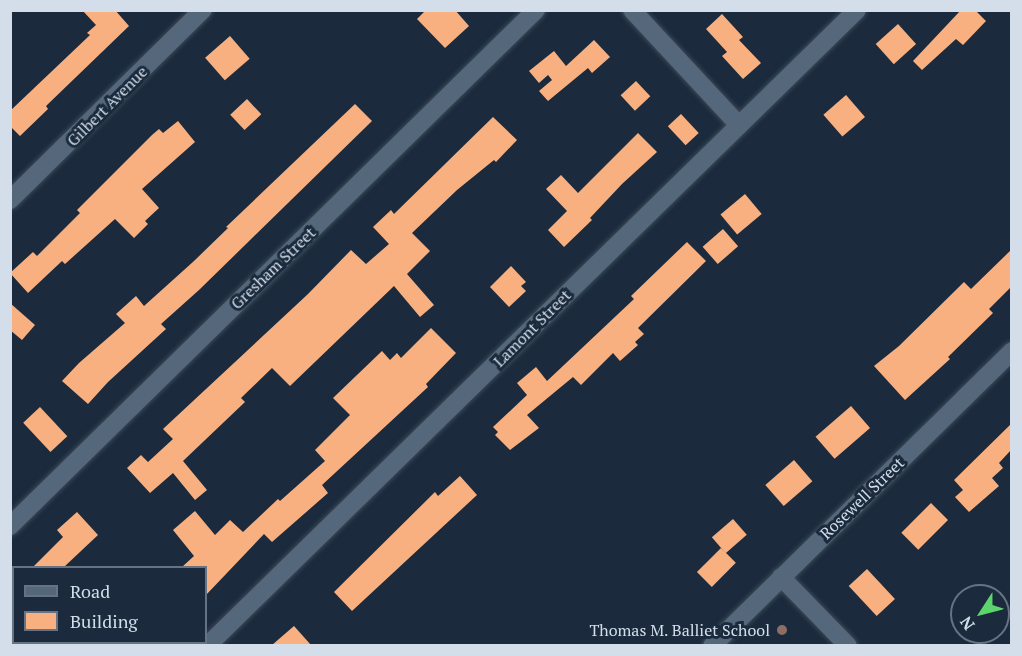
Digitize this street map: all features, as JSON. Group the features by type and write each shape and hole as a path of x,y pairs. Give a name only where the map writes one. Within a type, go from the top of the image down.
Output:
{"street":[{"name":"Gilbert Avenue","path":"10,200 202,10"},
{"name":"Gresham Street","path":"10,526 536,10"},
{"path":"632,10 738,124"},
{"name":"Lamont Street","path":"207,645 857,10"},
{"name":"Rosewell Street","path":"712,645 1011,351"},
{"path":"781,577 848,645"}],"building":[{"path":"82,10 115,10 129,26 46,106 48,109 20,136 10,126 10,111 90,35 87,33 96,25"},
{"path":"426,10 455,10 469,26 445,48 417,19"},
{"path":"961,10 975,10 986,21 963,45 956,39 922,70 913,61"},
{"path":"722,14 743,37 739,40 761,63 743,79 722,56 727,52 706,29"},
{"path":"898,24 916,44 894,64 876,44"},
{"path":"230,36 250,59 225,80 205,58"},
{"path":"594,40 610,57 592,73 588,68 548,101 539,91 552,80 548,75 539,83 529,71 554,51 566,66"},
{"path":"636,81 650,96 635,111 621,95"},
{"path":"846,95 865,117 842,137 823,115"},
{"path":"247,99 261,114 245,130 230,115"},
{"path":"355,104 372,121 199,290 161,324 166,329 108,382 88,404 62,381 125,323 116,314 136,296 144,306 194,261 228,228 226,227"},
{"path":"681,114 699,133 686,145 668,126"},
{"path":"493,117 517,140 496,162 494,160 457,190 412,233 430,251 407,274 434,305 420,317 394,286 290,386 272,368 241,398 245,402 183,461 207,490 195,500 173,473 150,493 127,468 141,455 148,462 173,439 163,429 308,294 351,250 366,264 389,244 373,227 391,210 394,214"},
{"path":"178,121 195,142 142,189 159,208 145,221 148,224 134,238 115,219 65,264 62,261 28,293 10,273 33,252 37,256 80,213 77,210 152,135 159,129 163,133"},
{"path":"638,133 657,152 622,184 590,218 592,220 564,247 548,230 567,211 546,189 561,175 578,193"},
{"path":"745,194 762,214 737,234 720,215"},
{"path":"723,229 738,246 718,264 703,247"},
{"path":"687,242 706,261 638,328 644,334 635,342 638,345 620,361 613,353 581,385 573,377 527,415 539,428 510,450 495,435 498,432 493,427 527,395 517,383 536,367 547,381 634,299 631,296"},
{"path":"1011,250 1011,287 989,309 993,313 948,357 950,359 905,400 874,366 899,346 964,282 971,289"},
{"path":"511,266 526,282 521,286 526,291 509,307 490,287"},
{"path":"10,303 35,325 22,340 10,330"},
{"path":"431,328 456,353 426,384 428,387 322,485 328,493 272,542 264,534 207,594 207,566 183,566 194,556 173,530 195,511 215,535 230,520 243,532 278,499 280,501 325,461 315,450 350,415 333,398 382,351 390,360 397,353 401,358"},
{"path":"851,406 870,428 835,459 816,437"},
{"path":"40,407 67,436 50,452 23,423"},
{"path":"1011,424 1011,450 999,463 1003,468 992,478 999,486 969,512 955,497 963,490 954,480"},
{"path":"794,460 812,481 784,506 765,485"},
{"path":"460,476 477,495 352,611 334,592 435,492 438,496"},
{"path":"931,503 948,520 918,550 901,533"},
{"path":"77,512 98,535 65,566 34,566 63,537 57,530"},
{"path":"733,519 747,535 726,553 712,537"},
{"path":"721,548 736,563 712,587 697,572"},
{"path":"867,569 895,599 877,616 849,586"},
{"path":"294,626 311,645 272,645"}],"place":[{"name":"Thomas M. Balliet School","path":"782,630"}]}
